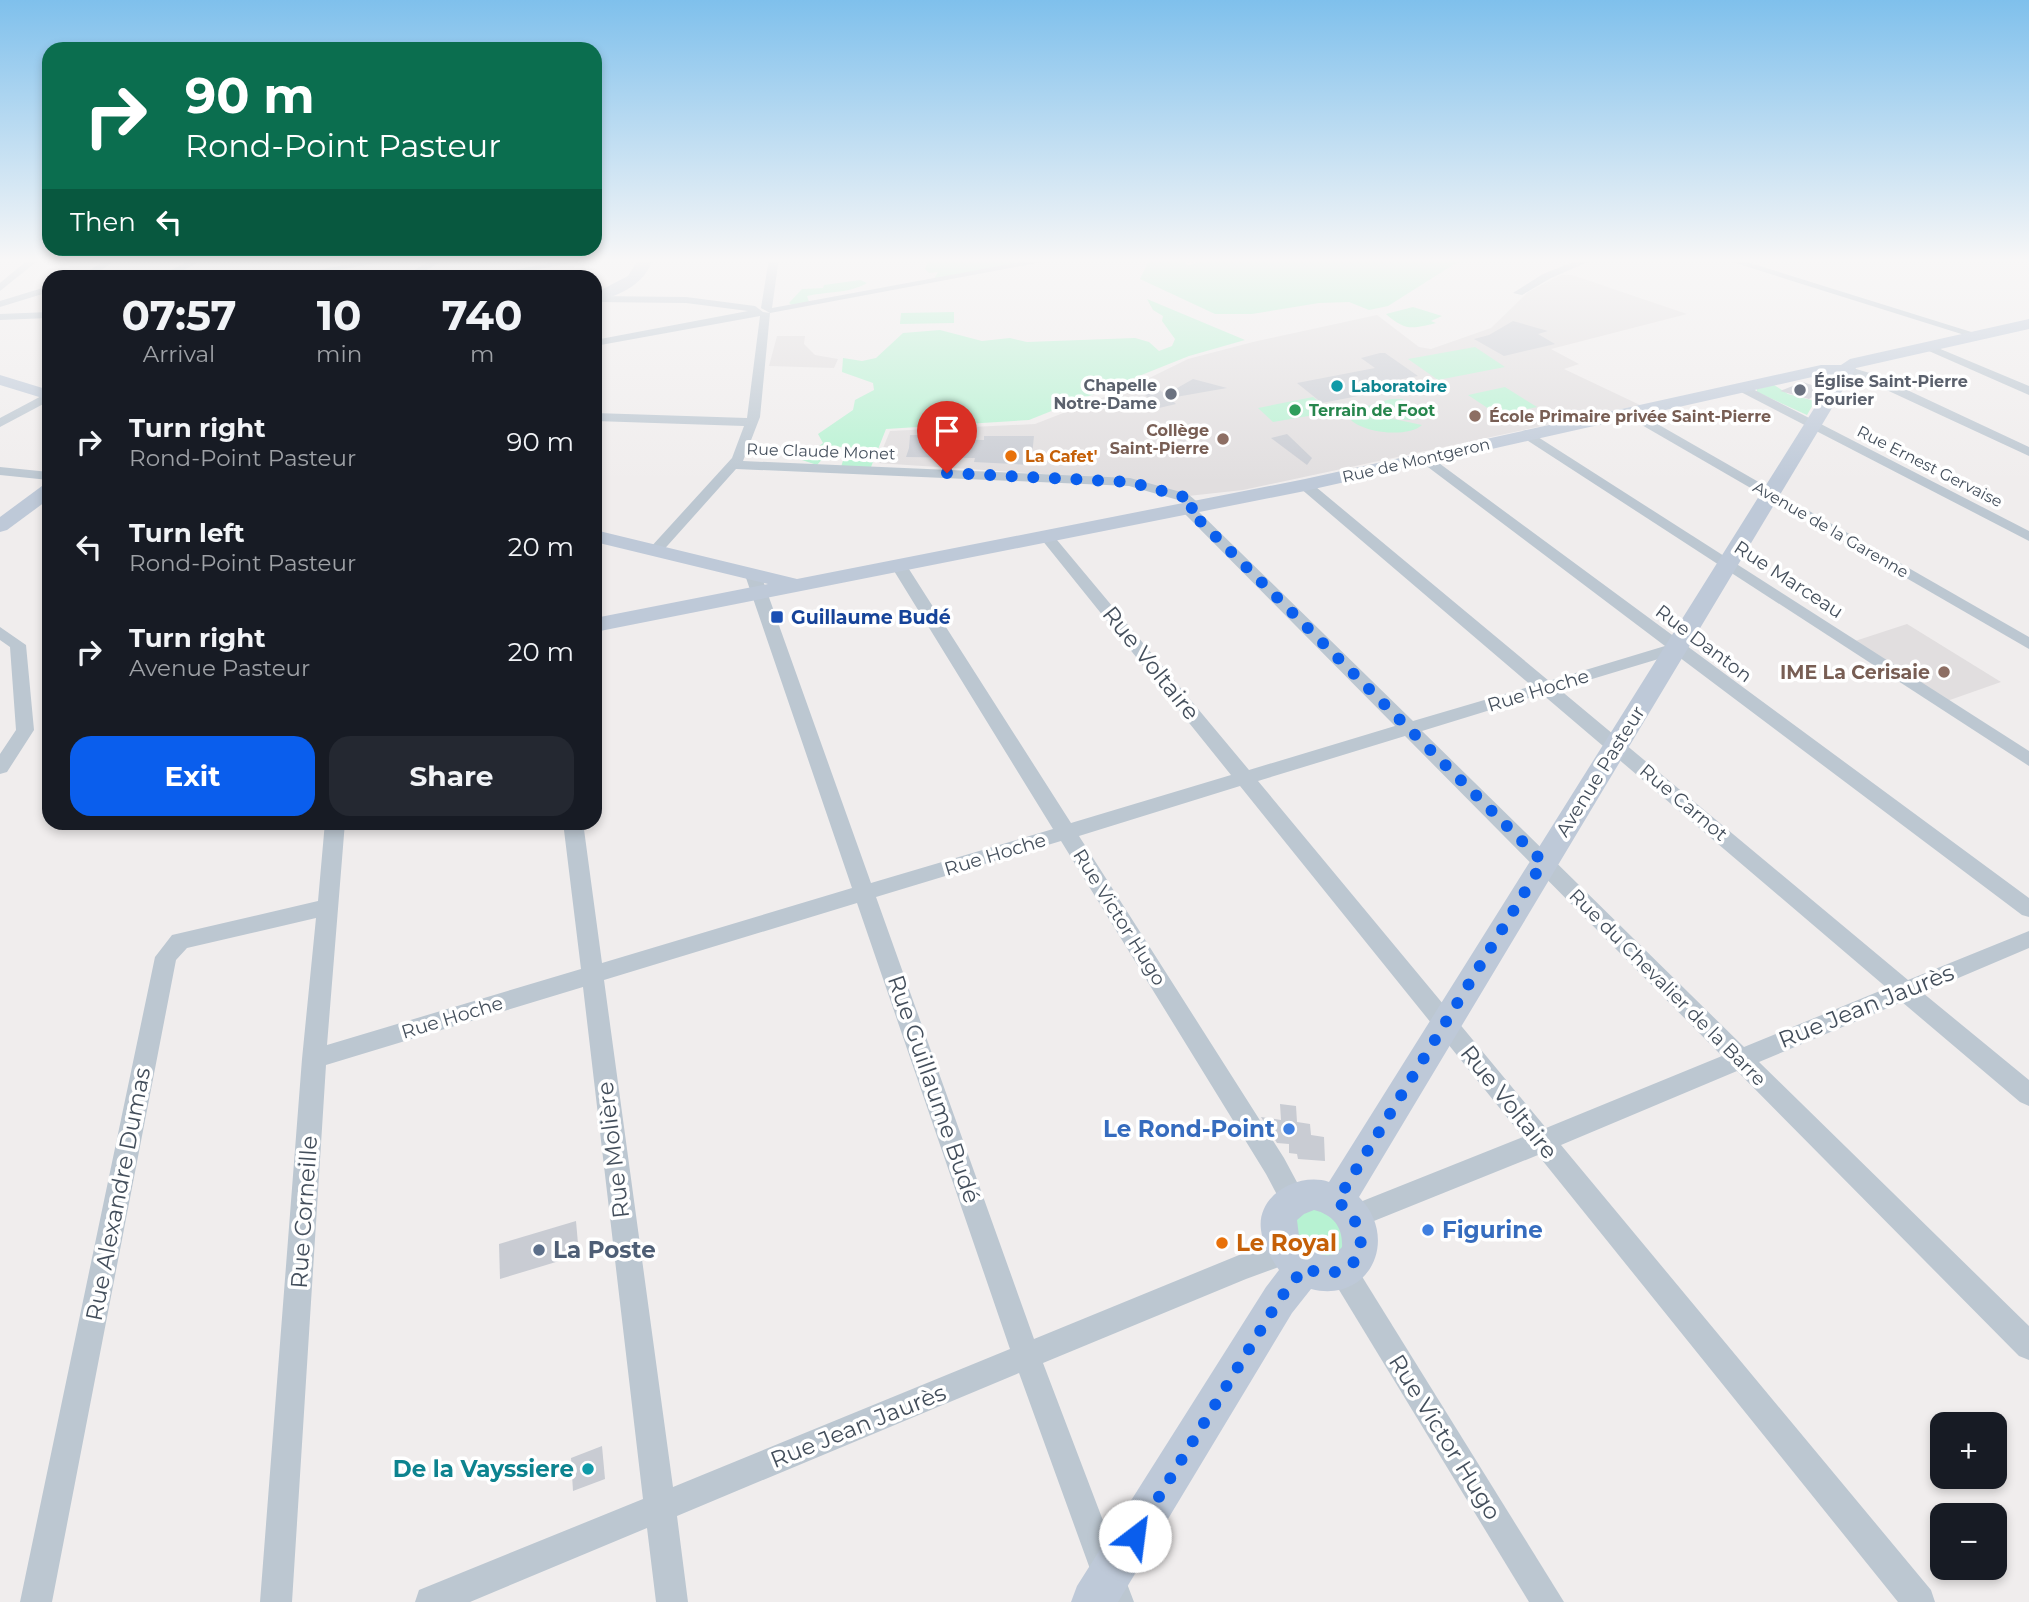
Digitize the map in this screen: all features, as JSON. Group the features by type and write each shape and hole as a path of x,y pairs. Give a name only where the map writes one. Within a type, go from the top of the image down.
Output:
{"street":[{"path":"602,342 649,333"},
{"path":"655,551 733,465 753,422 763,333"},
{"path":"1968,333 1975,335"},
{"name":"Rue de Montgeron","path":"602,623 756,584 797,585 1305,485 1527,434 1633,414 1741,387 1826,369 1846,370 1854,362 1986,333"},
{"path":"1926,346 2029,391"},
{"path":"1846,370 1869,377 2029,452"},
{"name":"Avenue Pasteur","path":"1345,1209 1445,1023 1846,370"},
{"path":"0,380 42,394"},
{"name":"Rue Ernest Gervaise","path":"1741,387 2029,537"},
{"path":"0,423 42,400"},
{"name":"Avenue de la Garenne","path":"1633,414 2029,644"},
{"path":"602,417 753,422"},
{"name":"Rue Marceau","path":"1527,434 2029,760"},
{"name":"Rue Danton","path":"1423,458 1676,649 2029,909"},
{"name":"Rue Claude Monet","path":"733,465 1130,482 1184,497 1192,508"},
{"path":"0,471 42,475"},
{"name":"Rue Carnot","path":"1305,485 1617,745 2029,1095"},
{"path":"0,526 42,496"},
{"name":"Rue du Chevalier de la Barre","path":"1192,508 1409,729 2029,1346"},
{"name":"Rue Voltaire","path":"1047,537 1919,1602"},
{"path":"602,539 655,551 756,584"},
{"name":"Rue Victor Hugo","path":"899,566 1261,1143 1293,1199"},
{"name":"Rue Guillaume Budé","path":"756,584 1028,1356 1107,1593"},
{"path":"0,632 18,645 25,730 0,768"},
{"name":"Rue Hoche","path":"314,1059 1676,649"},
{"name":"Rue Corneille","path":"276,1602 314,1059 334,830"},
{"name":"Rue Molière","path":"574,830 672,1602"},
{"name":"Rue Alexandre Dumas","path":"36,1602 166,957 180,941 328,907"},
{"name":"Rue Jean Jaurès","path":"1345,1209 1541,1142 2029,939"},
{"path":"1314,1194 1345,1209 1362,1241 1353,1264 1331,1274 1295,1260 1277,1228 1284,1207 1293,1199 1314,1194"},
{"path":"1107,1593 1279,1300 1295,1260"},
{"name":"Rue Jean Jaurès","path":"431,1602 1244,1266 1295,1260"},
{"name":"Rue Victor Hugo","path":"1343,1270 1548,1602"}],"shaded area":[{"path":"1295,333 1400,333 1419,347 1431,349 1477,333 1614,333 1551,349 1579,364 1564,369 1640,405 1243,490 1188,496 1120,479 877,463 890,431 1035,424 1135,385 1188,359"},
{"path":"777,336 805,336 804,344 815,355 838,359 834,368 769,366"},
{"name":"IME La Cerisaie","path":"1907,624 2001,682 1947,701 1855,641"}],"green space":[{"path":"903,333 951,333 982,341 1010,338 1027,342 1135,338 1149,342 1159,351 1172,346 1175,339 1170,333 1228,333 1245,340 1189,356 1029,420 886,429 871,467 841,467 847,448 834,446 817,465 802,460 823,443 818,434 853,410 855,400 874,390 873,383 842,372 843,358 862,361 876,358"},
{"path":"1475,347 1505,367 1438,380 1408,359"},
{"path":"1774,385 1788,394 1815,401 1807,415 1757,392 1757,389"},
{"path":"1505,387 1537,407 1498,415 1468,395"},
{"name":"Terrain de Foot","path":"1313,397 1332,412 1273,422 1258,408"},
{"path":"1402,399 1425,417 1407,420 1396,418 1382,408 1384,401"},
{"path":"1370,405 1377,413 1389,418 1422,425 1397,433 1375,431 1351,420 1352,414"},
{"path":"1321,1208 1343,1225 1343,1249 1330,1258 1305,1252 1293,1222 1304,1210"}],"building":[{"path":"1542,333 1538,334 1555,344 1504,356 1474,339 1489,335"},
{"path":"1385,353 1418,376 1371,385 1379,392 1322,403 1297,383 1375,368 1361,358"},
{"name":"Chapelle Notre-Dame","path":"1193,379 1227,388 1170,398 1176,404 1159,408 1142,392 1159,389 1165,395"},
{"name":"Église Saint-Pierre Fourier","path":"1803,382 1820,388 1818,390 1821,391 1809,399 1780,391"},
{"path":"1287,434 1312,458 1307,465 1271,438"},
{"path":"910,435 925,435 926,439 984,440 984,436 1034,436 1031,465 974,462 975,458 906,457"},
{"name":"Le Rond-Point","path":"1280,1104 1296,1106 1297,1122 1310,1124 1311,1135 1324,1137 1325,1161 1298,1159 1297,1154 1289,1153 1289,1144 1277,1143 1261,1117 1281,1120"},
{"name":"La Poste","path":"576,1221 579,1255 500,1279 499,1244"},
{"name":"De la Vayssiere","path":"602,1446 605,1479 573,1491 571,1458"}],"place":[{"name":"Laboratoire","path":"1337,386"},
{"name":"Église Saint-Pierre Fourier","path":"1800,390"},
{"name":"Chapelle Notre-Dame","path":"1171,394"},
{"name":"Terrain de Foot","path":"1295,410"},
{"name":"École Primaire privée Saint-Pierre","path":"1475,416"},
{"name":"Collège Saint-Pierre","path":"1223,439"},
{"name":"La Cafet'","path":"1011,456"},
{"name":"Guillaume Budé","path":"777,617"},
{"name":"IME La Cerisaie","path":"1944,672"},
{"name":"Le Rond-Point","path":"1289,1129"},
{"name":"Figurine","path":"1428,1230"},
{"name":"Le Royal","path":"1222,1243"},
{"name":"La Poste","path":"539,1250"},
{"name":"De la Vayssiere","path":"588,1469"}],"route":[{"path":"947,473 1130,482 1184,497 1196,507 1188,509 1543,862 1356,1174 1337,1201 1354,1217 1360,1229 1362,1241 1353,1264 1331,1274 1304,1268 1279,1300 1135,1536"}]}
